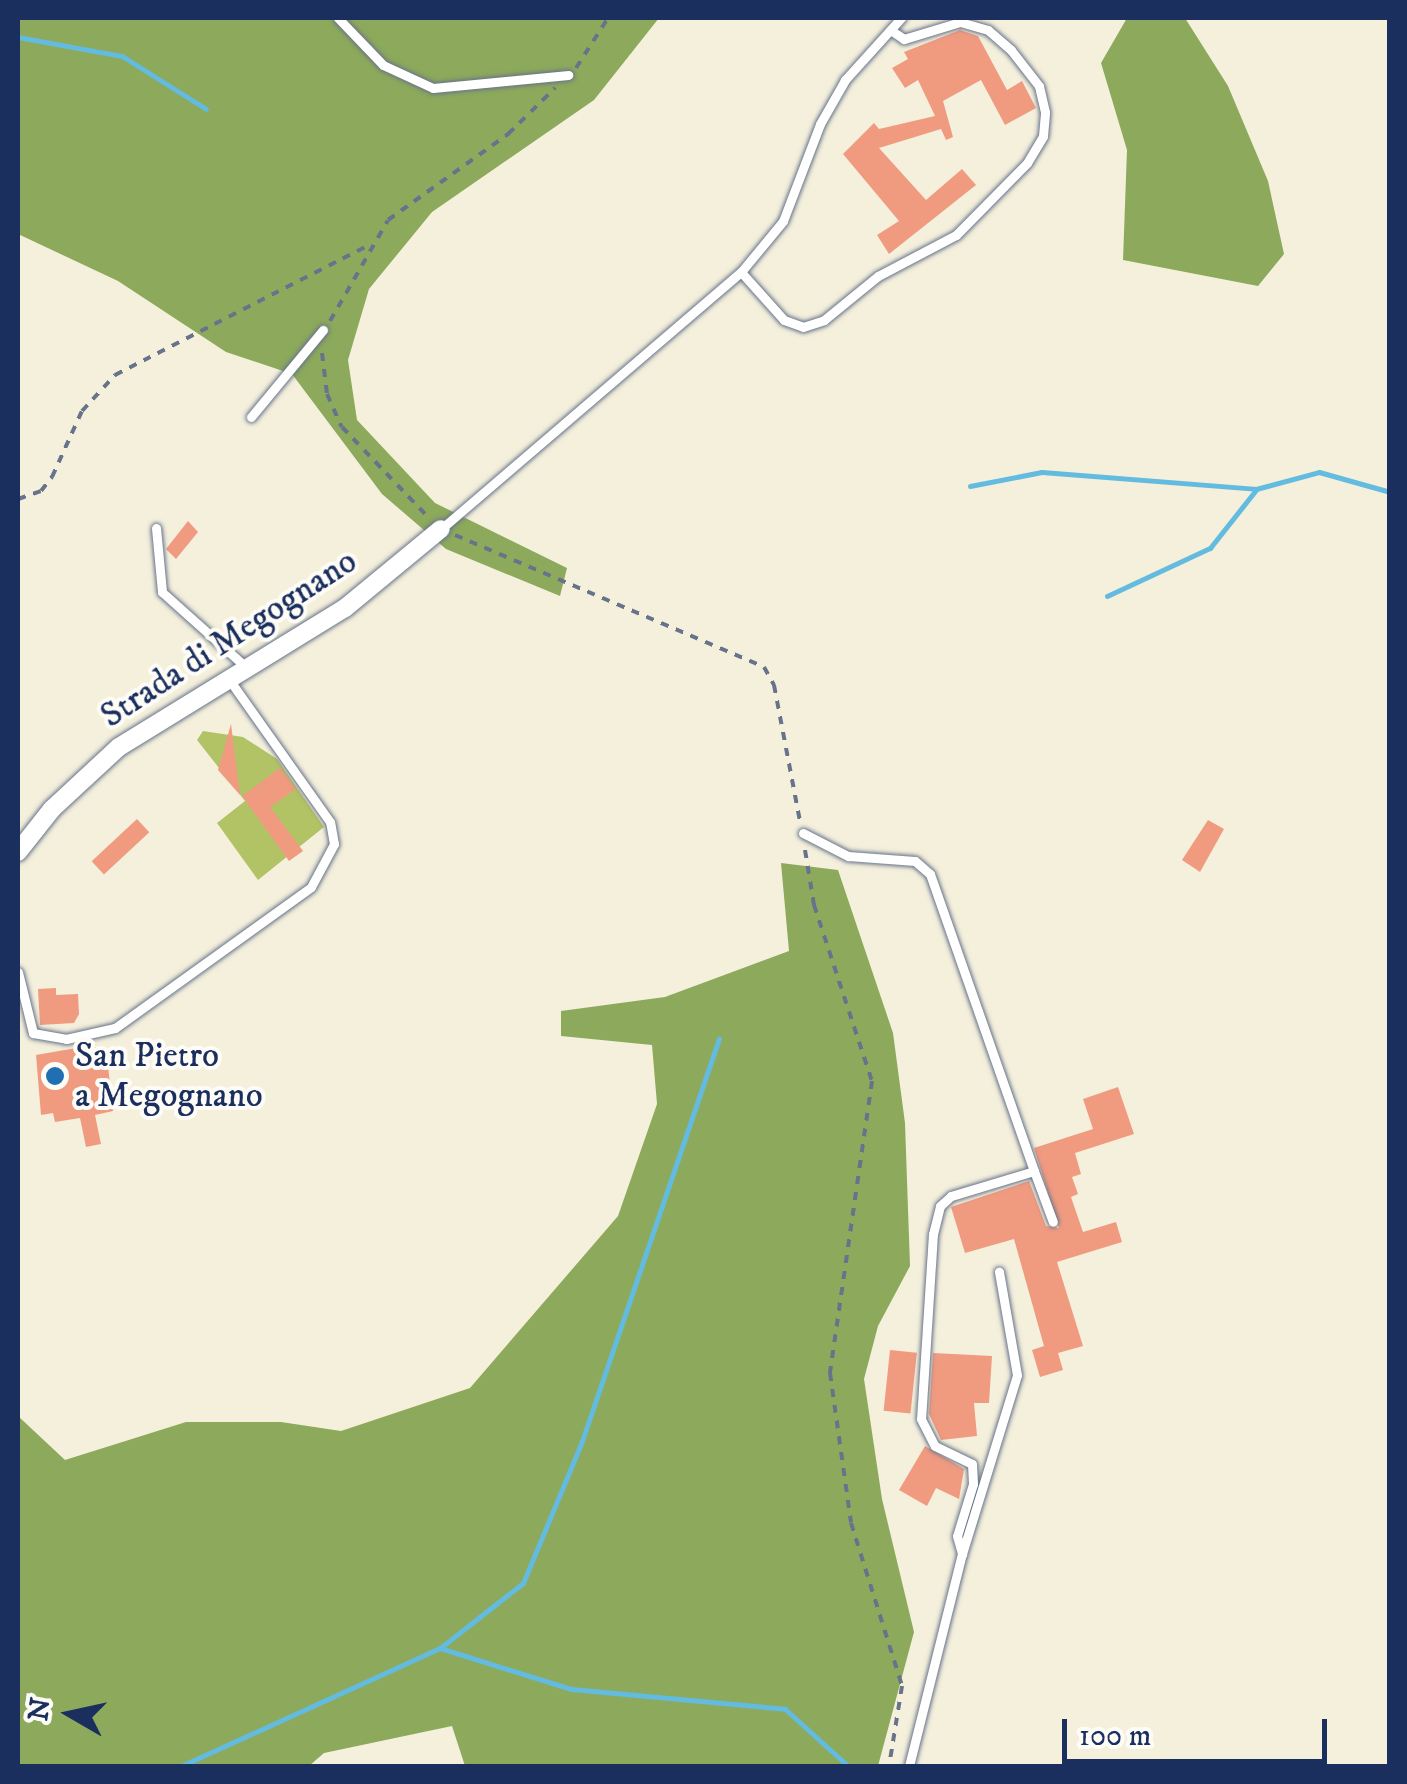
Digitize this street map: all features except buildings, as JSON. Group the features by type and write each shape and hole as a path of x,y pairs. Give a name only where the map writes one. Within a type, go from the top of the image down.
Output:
{"street":[{"name":"Strada di Megognano","path":"20,849 119,746 346,608 440,529"}],"lane":[{"path":"338,18 382,65 433,88 568,75"},
{"path":"440,529 741,272 783,222 820,124 844,80 902,18"},
{"path":"741,272 784,320 803,327 824,320 878,276 956,235 1028,163 1043,136 1046,112 1039,86 1012,50 988,30 960,22 904,39 892,31"},
{"path":"251,416 323,330"},
{"path":"156,528 162,592 246,667"},
{"path":"18,972 33,1032 66,1039 114,1028 311,887 334,844 330,822 228,677"},
{"path":"803,834 848,856 916,861 930,874 1053,1222"},
{"path":"18,869 20,849"},
{"path":"962,1554 957,1536 973,1484 972,1464 935,1446 920,1419 934,1234 940,1206 950,1196 1034,1171"},
{"path":"910,1766 962,1554 1017,1375 999,1272"}],"path":[{"path":"608,18 568,75 508,134 388,220 368,245 355,285 323,330 327,394 342,427 440,529 764,667 774,685 814,905 872,1080 830,1373 851,1524 902,1686 889,1766"},
{"path":"18,499 40,491 52,477 82,412 115,375 368,245"}],"green space":[{"path":"18,18 659,18 594,100 432,212 369,289 348,360 357,420 435,503 567,568 560,596 446,549 382,494 292,374 226,352 118,281 18,234"},
{"path":"1127,18 1185,18 1228,86 1268,181 1284,254 1258,286 1123,260 1127,150 1101,63"},
{"path":"203,731 243,737 277,759 324,827 258,880 217,823 245,801 197,740"},
{"path":"781,863 838,870 893,1033 905,1123 910,1266 878,1326 864,1379 882,1499 914,1632 878,1766 465,1766 452,1726 324,1753 309,1766 18,1766 18,1416 65,1460 186,1422 281,1422 341,1431 470,1388 618,1216 657,1104 652,1045 561,1036 561,1011 665,997 789,951"}],"waterway":[{"path":"18,37 122,56 206,109"},
{"path":"970,486 1042,472 1256,489 1319,472 1390,492"},
{"path":"1107,596 1210,548 1255,491"},
{"path":"181,1766 440,1648 523,1583 582,1441 719,1039"},
{"path":"440,1648 571,1689 785,1709 848,1766"}],"place":[{"name":"San Pietro a Megognano","path":"55,1076"}]}
